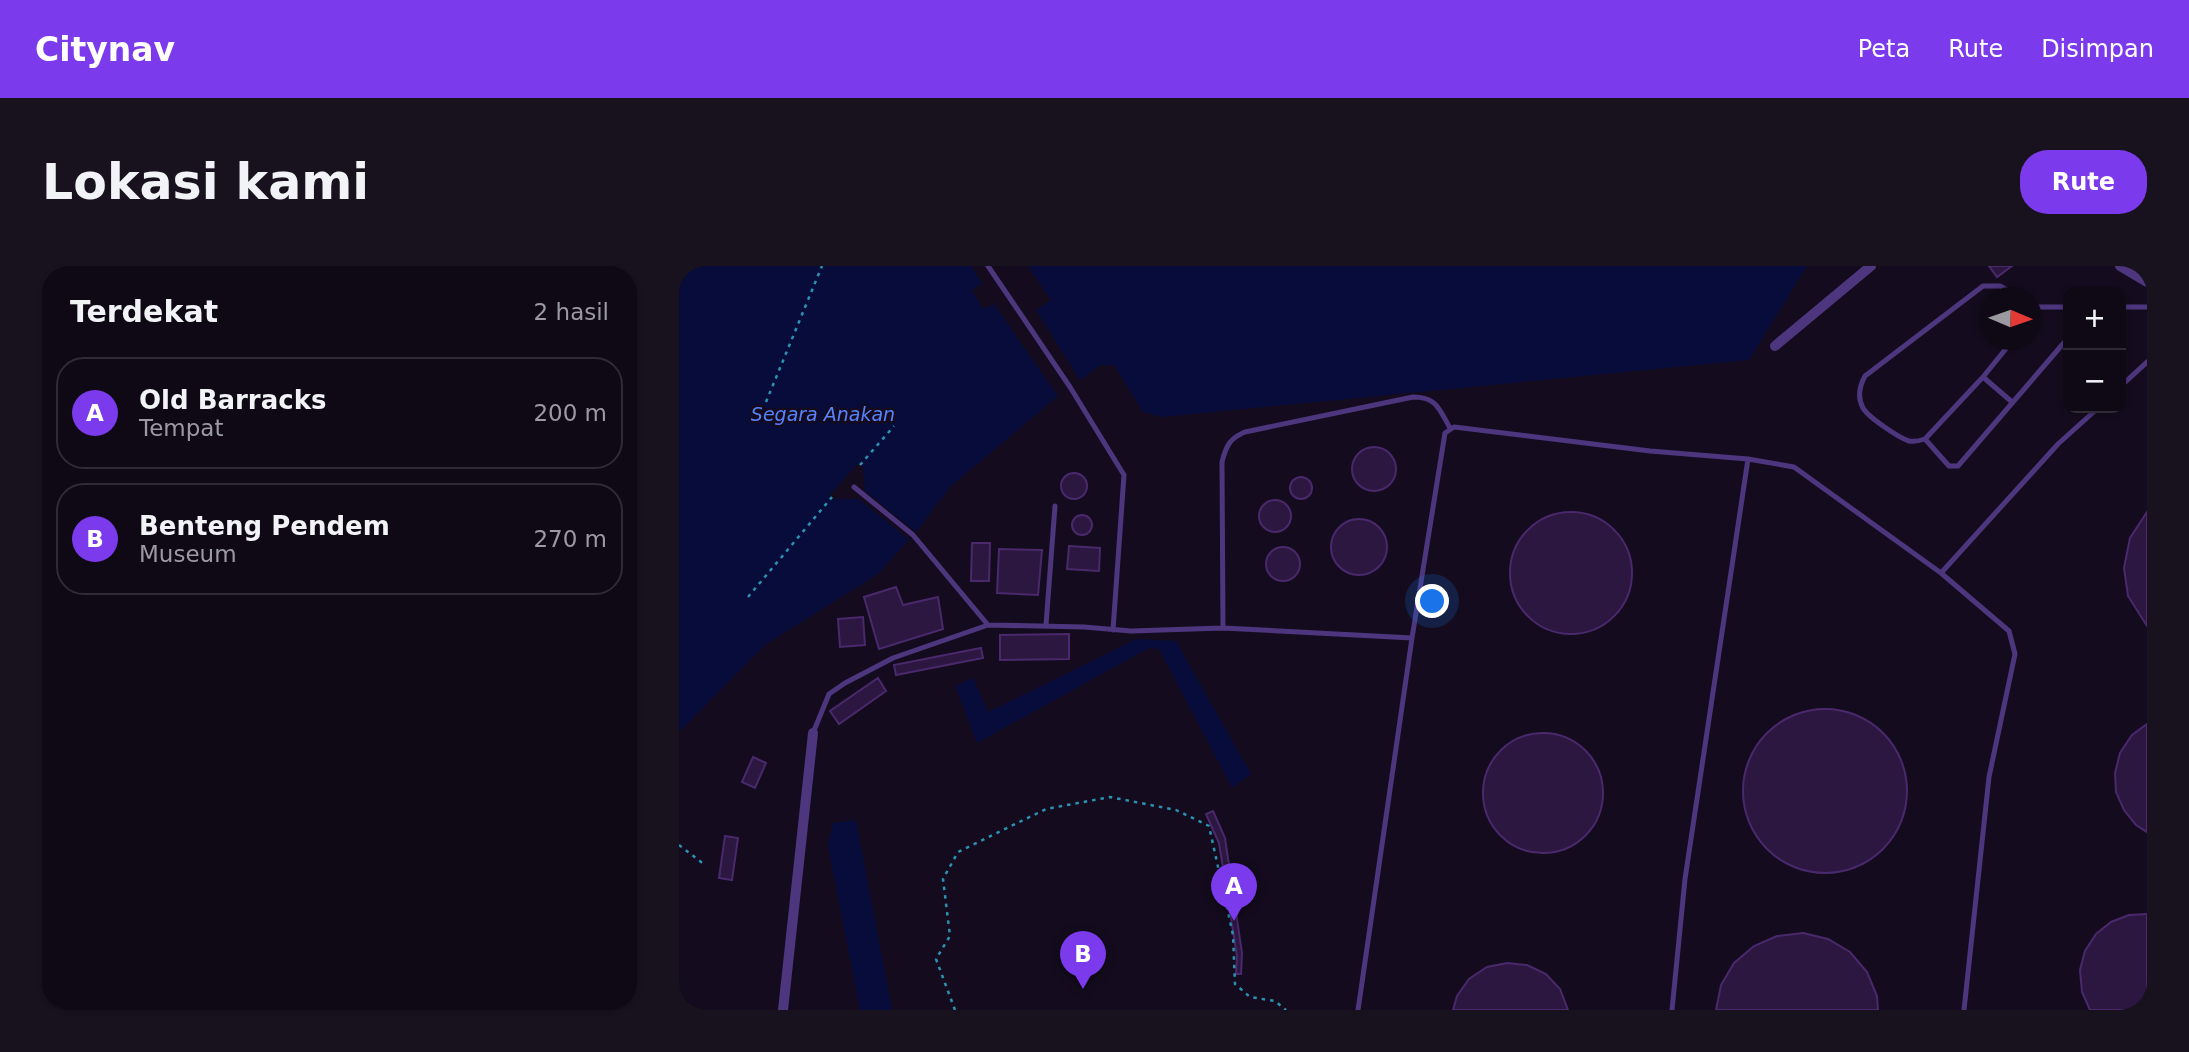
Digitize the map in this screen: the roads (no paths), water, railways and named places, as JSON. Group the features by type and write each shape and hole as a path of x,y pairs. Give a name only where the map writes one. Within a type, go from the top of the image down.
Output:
{"street":[{"path":"1775,345 1871,266"},
{"path":"2120,266 2147,282"},
{"path":"783,1010 813,733"}],"lane":[{"path":"988,266 1070,387 1124,475 1113,630"},
{"path":"1982,287 2002,287"},
{"path":"1979,289 1865,376 1859,395 1863,410 1901,438 1912,442 1925,439 2005,350"},
{"path":"2042,307 2063,306"},
{"path":"2126,307 2147,307"},
{"path":"1925,439 1948,466 1958,466 2063,344"},
{"path":"2126,381 2147,362"},
{"path":"1983,377 2012,402"},
{"path":"1223,628 1222,462 1226,447 1233,437 1245,432 1413,397 1426,397 1437,405 1450,428"},
{"path":"1941,573 2058,444 2092,413"},
{"path":"1358,1010 1445,433 1454,427 1650,451 1748,459 1794,467 1941,573 2009,631 2015,654 1989,777 1964,1010"},
{"path":"1672,1010 1685,879 1748,459"},
{"path":"854,487 912,535 988,625"},
{"path":"1046,625 1055,506"},
{"path":"813,733 829,694 845,683 893,658 988,625 1046,625 1131,631 1223,628 1412,638"}],"water":[{"name":"Segara Anakan","path":"679,266 1807,266 1749,360 1162,417 1143,412 1114,365 1101,365 1058,396 951,486 916,532 878,574 765,645 679,732"},
{"path":"1136,639 1176,641 1251,774 1232,788 1159,649 1149,648 977,743 955,686 973,678 988,712"},
{"path":"856,820 892,1010 860,1010 828,846 833,823"}],"place":[{"name":"Old Barracks","path":"1234,921"},
{"name":"Benteng Pendem","path":"1083,989"}]}
